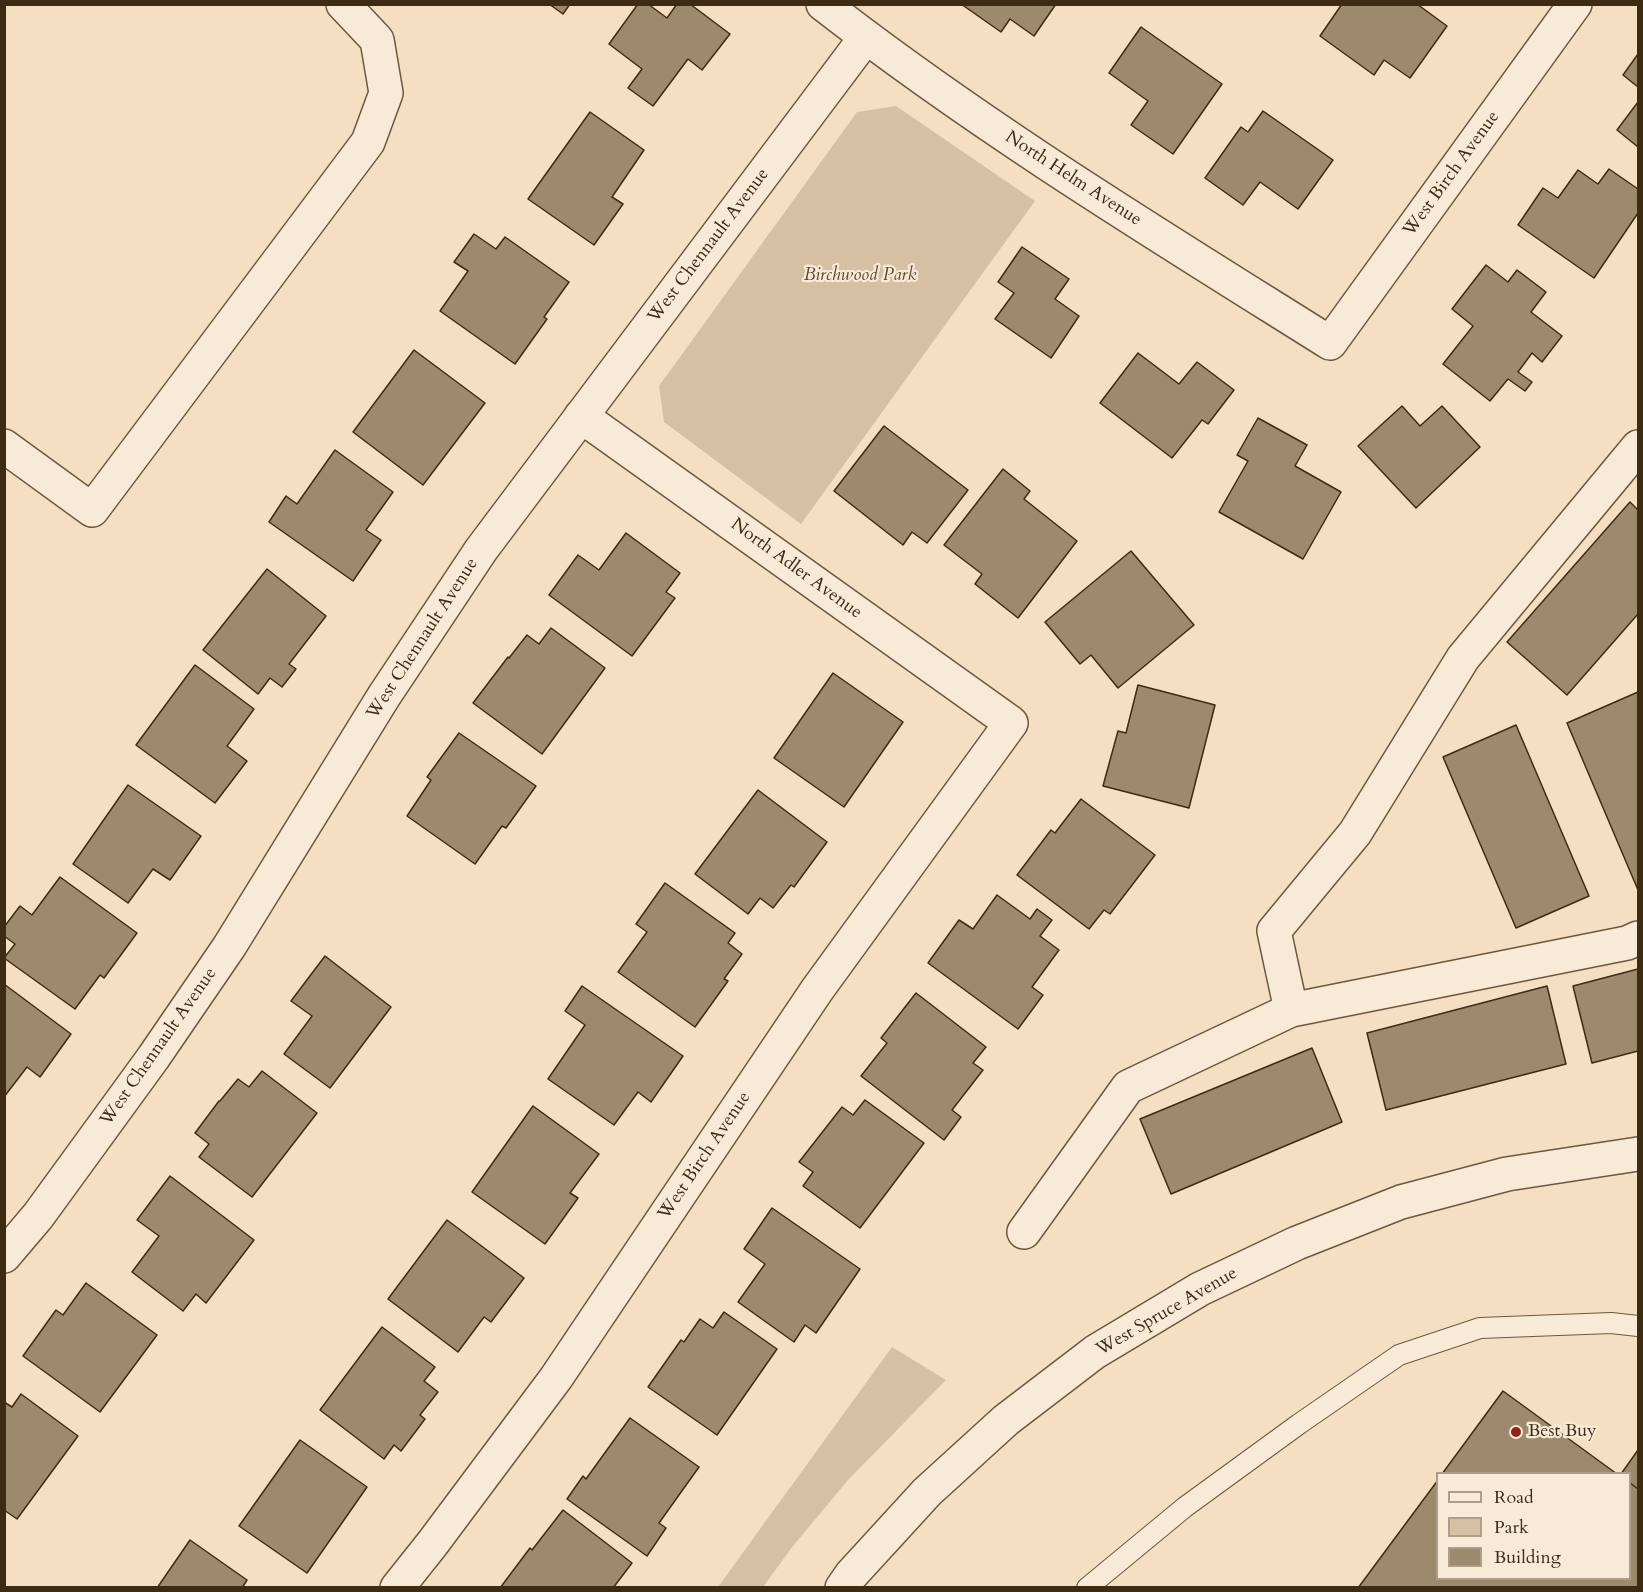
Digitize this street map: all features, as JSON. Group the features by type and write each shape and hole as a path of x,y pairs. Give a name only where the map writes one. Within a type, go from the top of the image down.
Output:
{"street":[{"path":"4,446 92,510 368,142 386,93 376,40 344,4"},
{"name":"North Helm Avenue","path":"823,4 966,109 1090,192 1330,343"},
{"name":"West Birch Avenue","path":"1330,343 1575,4"},
{"name":"West Chennault Avenue","path":"4,1256 38,1216 153,1058 229,947 384,696 482,549 866,37"},
{"name":"North Adler Avenue","path":"581,416 1011,723"},
{"path":"1291,1010 1274,931 1355,833 1463,658 1638,447"},
{"name":"West Birch Avenue","path":"397,1587 432,1544 556,1378 818,990 1011,723"},
{"path":"1024,1232 1128,1087 1291,1010 1615,945 1638,938"},
{"name":"West Spruce Avenue","path":"842,1587 927,1492 1006,1420 1095,1352 1200,1288 1297,1243 1401,1202 1507,1174 1638,1154"}],"lane":[{"path":"1087,1587 1185,1507 1399,1355 1480,1328 1611,1323 1638,1326"}],"green space":[{"name":"Birchwood Park","path":"896,106 1035,201 801,524 664,422 659,386 857,112"},
{"path":"892,1347 946,1380 848,1480 793,1546 763,1587 718,1587"}],"building":[{"path":"549,4 570,4 563,14"},
{"path":"638,4 648,4 667,18 677,4 690,4 730,34 702,70 688,59 653,106 628,88 642,69 609,44"},
{"path":"961,4 1056,4 1034,36 1010,19 1001,32"},
{"path":"1342,4 1417,4 1447,26 1410,78 1384,60 1374,75 1320,36"},
{"path":"1141,27 1222,84 1173,154 1131,125 1148,101 1109,73"},
{"path":"1638,54 1638,87 1623,75"},
{"path":"1638,102 1638,147 1617,130"},
{"path":"1263,111 1333,160 1298,209 1260,182 1243,205 1205,178 1241,127 1248,132"},
{"path":"590,112 644,150 612,197 623,204 594,245 528,199"},
{"path":"1609,169 1638,189 1638,213 1594,278 1518,225 1543,188 1558,198 1578,170 1598,184"},
{"path":"474,234 496,249 505,237 569,282 544,317 547,319 515,364 440,311 468,271 454,262"},
{"path":"1022,247 1069,279 1055,299 1079,316 1051,358 995,319 1014,293 998,282"},
{"path":"1486,265 1508,282 1517,270 1546,292 1531,312 1562,336 1542,362 1532,353 1518,372 1532,382 1525,391 1508,379 1490,401 1443,364 1473,326 1452,309"},
{"path":"414,350 485,403 423,485 353,432"},
{"path":"1138,353 1179,384 1197,362 1234,390 1208,424 1202,420 1172,458 1100,403"},
{"path":"1402,406 1420,426 1442,406 1480,447 1416,508 1358,446"},
{"path":"1258,418 1307,445 1295,466 1341,492 1303,559 1219,512 1248,461 1237,455"},
{"path":"884,426 968,490 927,543 912,532 903,545 834,491"},
{"path":"335,450 393,492 366,530 381,540 353,581 269,522 286,496 297,504"},
{"path":"1003,469 1030,491 1024,499 1077,541 1018,618 975,584 982,574 944,545"},
{"path":"1630,502 1638,510 1638,614 1567,695 1507,642"},
{"path":"626,533 680,573 666,592 675,598 632,656 549,595 578,555 599,570"},
{"path":"1131,551 1194,625 1118,688 1091,655 1080,664 1045,622"},
{"path":"267,569 326,616 289,664 296,669 282,687 270,678 258,694 203,650"},
{"path":"551,628 605,668 542,754 473,703 527,635 539,644"},
{"path":"195,665 254,709 227,746 247,761 215,803 136,745"},
{"path":"833,673 903,722 844,807 774,758"},
{"path":"1138,685 1215,705 1189,808 1103,786 1118,731 1126,733"},
{"path":"1638,692 1638,890 1567,723"},
{"path":"1516,725 1589,896 1516,928 1443,757"},
{"path":"459,733 536,786 506,828 502,826 475,864 407,816 431,780 427,777"},
{"path":"128,785 201,836 170,880 153,869 128,903 73,864"},
{"path":"758,790 827,842 794,887 791,885 773,908 760,898 748,914 695,874"},
{"path":"1081,799 1155,855 1110,914 1104,910 1089,929 1017,875 1051,830 1055,833"},
{"path":"60,877 137,933 104,978 100,975 75,1009 4,958 15,944 4,936 4,927 20,906 32,915"},
{"path":"665,883 735,933 728,943 742,954 724,979 728,981 695,1027 618,972 647,932 636,924"},
{"path":"997,895 1030,919 1037,909 1052,920 1040,936 1059,950 1032,987 1043,995 1018,1029 928,963 959,920 973,929"},
{"path":"325,956 391,1007 330,1088 284,1054 312,1016 291,1001"},
{"path":"1638,969 1638,1051 1592,1063 1573,986"},
{"path":"4,984 71,1034 40,1077 27,1067 4,1097"},
{"path":"582,986 683,1056 651,1102 638,1092 614,1125 548,1079 585,1025 565,1011"},
{"path":"1547,986 1566,1064 1386,1110 1367,1033"},
{"path":"916,993 986,1047 973,1063 983,1070 952,1110 961,1117 944,1140 861,1076 887,1043 881,1038"},
{"path":"1312,1048 1342,1122 1171,1194 1140,1119"},
{"path":"262,1071 317,1113 252,1197 199,1157 209,1144 195,1133 238,1079 249,1087"},
{"path":"865,1100 924,1143 860,1228 803,1186 813,1172 799,1162 842,1107 853,1115"},
{"path":"533,1106 599,1154 570,1193 578,1198 545,1244 472,1192"},
{"path":"170,1176 254,1240 206,1303 196,1294 183,1311 132,1272 159,1236 137,1220"},
{"path":"772,1208 860,1269 816,1333 805,1325 794,1342 738,1302 765,1264 744,1249"},
{"path":"447,1220 524,1278 491,1322 484,1317 458,1352 388,1299"},
{"path":"86,1283 157,1335 100,1412 23,1356 56,1310 63,1315"},
{"path":"724,1312 777,1349 717,1435 648,1387 681,1340 684,1342 700,1319 713,1328"},
{"path":"382,1327 435,1367 424,1381 438,1392 420,1415 425,1419 401,1451 394,1445 384,1459 320,1410"},
{"name":"Best Buy","path":"1503,1391 1614,1472 1443,1472"},
{"path":"21,1394 78,1436 17,1519 4,1510 4,1402 12,1407"},
{"path":"630,1418 699,1467 659,1523 666,1528 647,1556 567,1499 583,1476 586,1479"},
{"path":"300,1440 367,1487 307,1573 239,1526"},
{"path":"1638,1450 1638,1489 1631,1484 1631,1472 1622,1472"},
{"name":"Best Buy","path":"1436,1483 1436,1580 1631,1580 1631,1484 1638,1489 1638,1588 1358,1588"},
{"path":"563,1510 632,1563 613,1588 500,1588 530,1548 532,1550"},
{"path":"190,1540 247,1580 242,1588 157,1588"}],"place":[{"name":"Best Buy","path":"1516,1432"}]}
